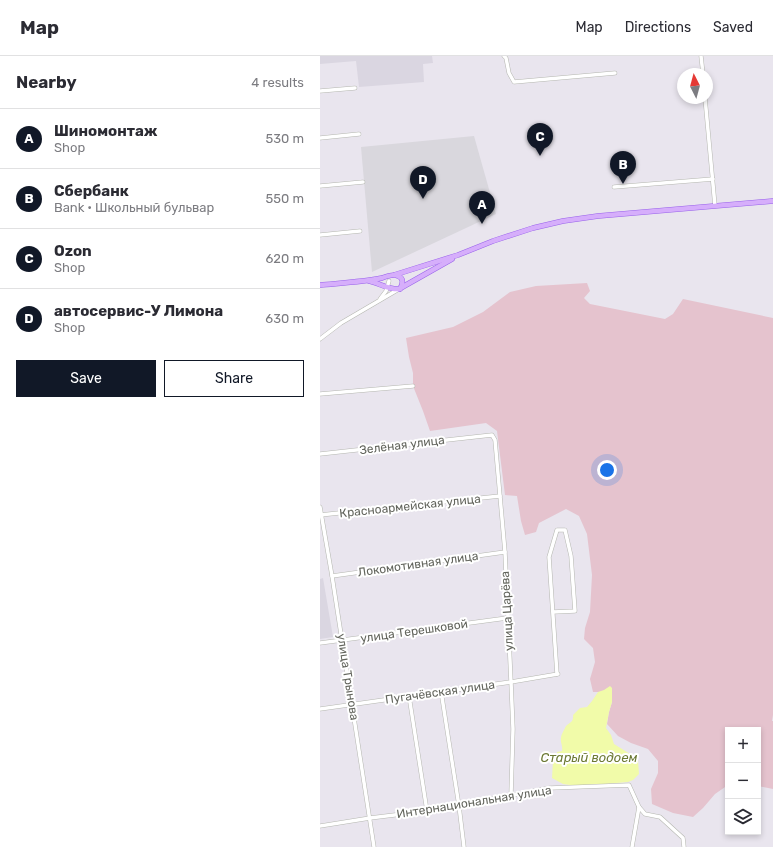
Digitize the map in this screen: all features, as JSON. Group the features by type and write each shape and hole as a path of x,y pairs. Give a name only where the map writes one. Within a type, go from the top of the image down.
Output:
{"main road":[{"path":"320,285 369,281 393,275 458,255 510,235 564,221 598,216 773,201"},
{"path":"369,281 393,289 399,289 458,255"},
{"path":"389,287 390,278 393,275"},
{"path":"393,275 400,276 402,280 402,285 399,289"}],"street":[{"path":"504,56 514,82 615,73"},
{"path":"701,56 702,68"},
{"path":"320,91 355,88"},
{"path":"706,104 716,206"},
{"path":"320,138 359,134"},
{"path":"614,187 713,180"},
{"path":"320,186 363,182"},
{"path":"320,235 360,231"},
{"path":"378,302 389,287"},
{"path":"320,339 341,323 399,289"},
{"path":"320,394 413,386"},
{"name":"Зелёная улица","path":"320,454 485,435"},
{"name":"улица Царёва","path":"485,435 492,435 495,440 500,496 513,729 511,795"},
{"name":"Красноармейская улица","path":"321,515 500,496"},
{"name":"улица Трынова","path":"320,507 374,847"},
{"path":"556,530 565,530 571,556 575,611 553,612 549,557 556,530"},
{"name":"Локомотивная улица","path":"332,576 504,552"},
{"name":"Пугачёвская улица","path":"320,709 558,674 553,612"},
{"name":"улица Терешковой","path":"320,644 508,618"},
{"path":"441,691 464,847"},
{"path":"409,696 427,811"},
{"name":"Интернациональная улица","path":"320,826 459,806 550,788 629,785 639,807"},
{"path":"632,847 639,807"},
{"path":"639,807 646,814 660,816 683,838 684,847"}],"shaded area":[{"path":"320,56 432,56 433,63 423,64 424,82 359,87 356,61 320,64"},
{"path":"474,136 496,214 372,272 361,147"},
{"path":"587,283 590,291 584,298 590,304 665,319 673,314 683,299 773,318 773,789 761,787 761,727 725,727 725,787 715,794 693,817 673,813 652,804 651,789 658,773 658,761 648,749 631,743 618,736 607,724 612,702 612,688 606,689 602,692 593,692 590,679 595,662 593,648 584,639 585,628 590,612 592,575 587,534 579,516 566,509 539,523 536,532 525,535 517,496 505,495 497,431 486,423 430,431 413,386 413,373 406,338 453,327 483,312 510,292 536,286"},
{"path":"323,578 333,637 320,639 320,579"}],"water":[{"name":"Старый водоем","path":"610,686 612,688 612,702 606,728 611,735 614,744 638,760 639,774 633,780 628,782 581,786 563,784 552,778 553,760 557,755 557,752 562,751 561,737 566,726 572,720 573,715 580,708 587,707 598,692"}],"place":[{"name":"Ozon","path":"540,156"},
{"name":"Сбербанк","path":"623,184"},
{"name":"автосервис-У Лимона","path":"423,199"},
{"name":"Шиномонтаж","path":"482,224"}]}
